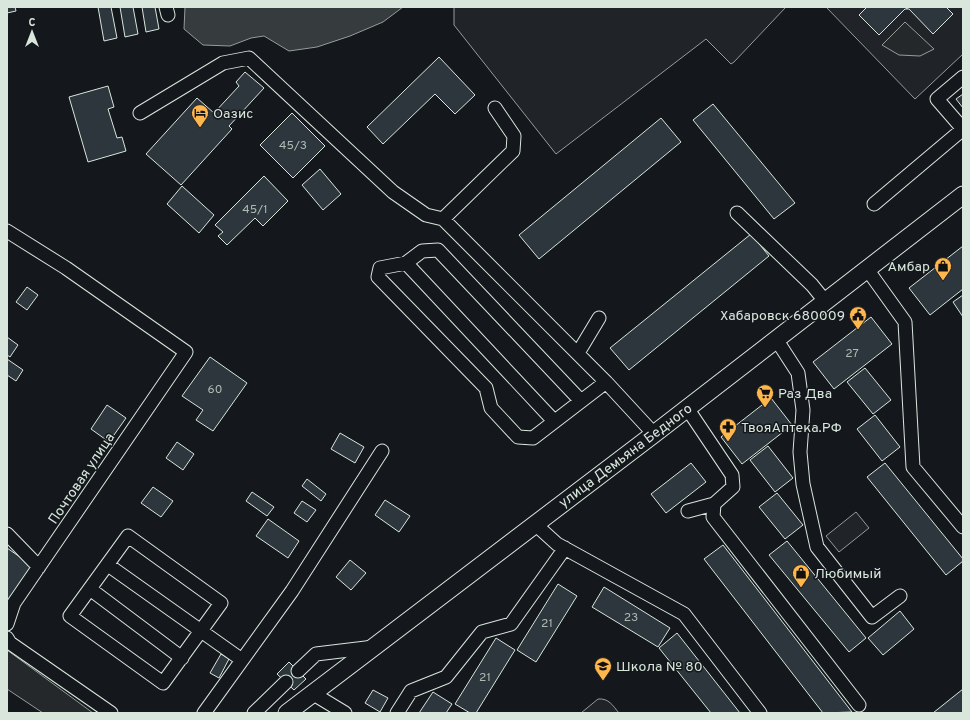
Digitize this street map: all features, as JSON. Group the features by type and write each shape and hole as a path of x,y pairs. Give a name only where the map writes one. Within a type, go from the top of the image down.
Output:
{"main road":[{"name":"улица Демьяна Бедного","path":"287,713 654,434 963,195"}],"street":[{"path":"140,113 223,63 249,58 393,192 426,215 443,220 578,353 654,434"},
{"path":"874,204 963,129 937,99 963,77"},
{"path":"443,220 513,151 514,136 495,108"},
{"path":"738,213 812,285 826,301"},
{"name":"Почтовая улица","path":"7,231 66,268 186,352 14,603 7,624"},
{"path":"581,401 438,250 422,251 406,262 380,268 378,277 486,388 491,408 518,437 533,438 606,382"},
{"path":"406,262 554,421"},
{"path":"867,269 905,322 913,467 963,527"},
{"path":"578,353 599,318"},
{"path":"776,339 798,373 803,410 800,452 803,484 817,548 872,617 900,596"},
{"path":"687,408 732,475 733,487 714,504 688,510"},
{"path":"204,713 292,591 382,451"},
{"path":"714,504 713,517 859,705"},
{"path":"535,524 557,544 684,614 760,713"},
{"path":"7,534 39,567"},
{"path":"128,536 221,603 163,683 70,616 90,589 128,536"},
{"path":"397,713 411,690 446,677 482,632 511,624 565,548"},
{"path":"108,565 242,660"},
{"path":"90,589 182,658"},
{"path":"7,638 10,643 111,713"},
{"path":"298,671 316,654 374,647"},
{"path":"253,713 286,682"},
{"path":"312,694 345,713"}],"shaded area":[{"path":"185,7 403,7 383,22 350,36 317,47 289,51 264,36 251,38 230,46 203,45 184,29"},
{"path":"454,7 786,7 731,64 706,39 556,154 454,25"},
{"path":"826,7 963,7 963,54 915,99"},
{"path":"905,22 934,49 920,56 899,55 882,45"},
{"path":"856,512 869,528 839,552 826,536"},
{"path":"7,650 93,713 43,713 7,689"},
{"path":"598,699 608,701 619,713 581,713"}],"building":[{"path":"7,7 15,7 16,11 7,13"},
{"path":"98,7 111,7 117,38 104,41"},
{"path":"120,7 133,7 138,34 125,37"},
{"path":"142,7 155,7 159,29 146,32"},
{"path":"867,7 907,7 907,9 905,9 879,35 859,15"},
{"path":"907,7 946,7 953,14 933,34 909,9 907,9"},
{"path":"439,57 475,95 455,114 435,94 383,144 367,127"},
{"name":"Оазис","path":"245,72 264,88 229,126 232,129 181,185 146,154 197,98 214,113 239,86 236,82"},
{"path":"108,86 114,107 108,109 117,138 122,137 126,151 88,162 69,97"},
{"path":"963,94 963,108 956,99"},
{"path":"713,104 795,203 774,219 693,120"},
{"path":"292,113 325,146 293,178 260,145"},
{"path":"661,118 681,142 539,259 519,235"},
{"path":"320,169 341,194 323,210 302,185"},
{"path":"264,176 288,201 263,226 255,218 227,245 218,236 223,232 215,225"},
{"path":"182,186 214,215 199,233 167,204"},
{"path":"751,234 769,256 629,370 610,348"},
{"path":"963,246 963,289 930,315 909,288"},
{"path":"27,287 38,295 27,310 16,302"},
{"path":"963,295 963,317 953,302"},
{"path":"871,317 892,344 834,389 813,362"},
{"path":"7,337 18,345 10,357 7,355"},
{"path":"210,357 247,383 213,431 196,420 203,410 182,396"},
{"path":"7,359 23,370 16,381 7,375"},
{"path":"865,368 891,400 873,414 847,382"},
{"path":"771,398 792,425 742,464 721,437"},
{"path":"107,405 126,418 109,442 91,429"},
{"path":"875,415 900,447 882,461 857,429"},
{"path":"340,433 364,447 355,463 331,449"},
{"path":"177,442 194,454 183,470 166,458"},
{"path":"768,446 793,478 775,492 750,460"},
{"path":"691,463 706,482 666,513 651,494"},
{"path":"885,463 963,559 963,561 946,575 867,477"},
{"path":"307,479 326,494 321,501 302,486"},
{"path":"153,487 173,501 161,517 141,503"},
{"path":"252,492 274,507 267,516 246,501"},
{"path":"777,493 803,525 785,539 759,507"},
{"path":"385,500 410,516 399,532 375,515"},
{"path":"302,501 316,510 307,522 294,513"},
{"path":"268,519 299,541 288,558 256,536"},
{"path":"787,541 866,638 849,652 769,555"},
{"path":"723,545 852,712 823,713 704,559"},
{"path":"7,548 33,566 7,603"},
{"path":"350,560 366,573 351,590 336,577"},
{"path":"558,584 577,596 536,662 517,650"},
{"path":"604,587 670,628 658,647 592,607"},
{"path":"900,611 914,629 883,655 868,638"},
{"path":"677,633 740,713 711,713 659,648"},
{"path":"496,638 515,650 476,713 470,713 455,704"},
{"path":"221,654 229,659 219,678 210,673"},
{"path":"289,662 306,679 294,690 277,674"},
{"path":"963,689 963,713 933,713"},
{"path":"373,690 388,698 380,712 365,703"},
{"path":"433,692 452,704 446,713 419,713"}],"place":[{"name":"Оазис","path":"200,128"},
{"name":"Амбар","path":"943,281"},
{"name":"Хабаровск 680009","path":"858,330"},
{"name":"Раз Два","path":"765,408"},
{"name":"ТвояАптека.РФ","path":"728,442"},
{"name":"Любимый","path":"801,588"},
{"name":"Школа № 80","path":"603,681"}]}
